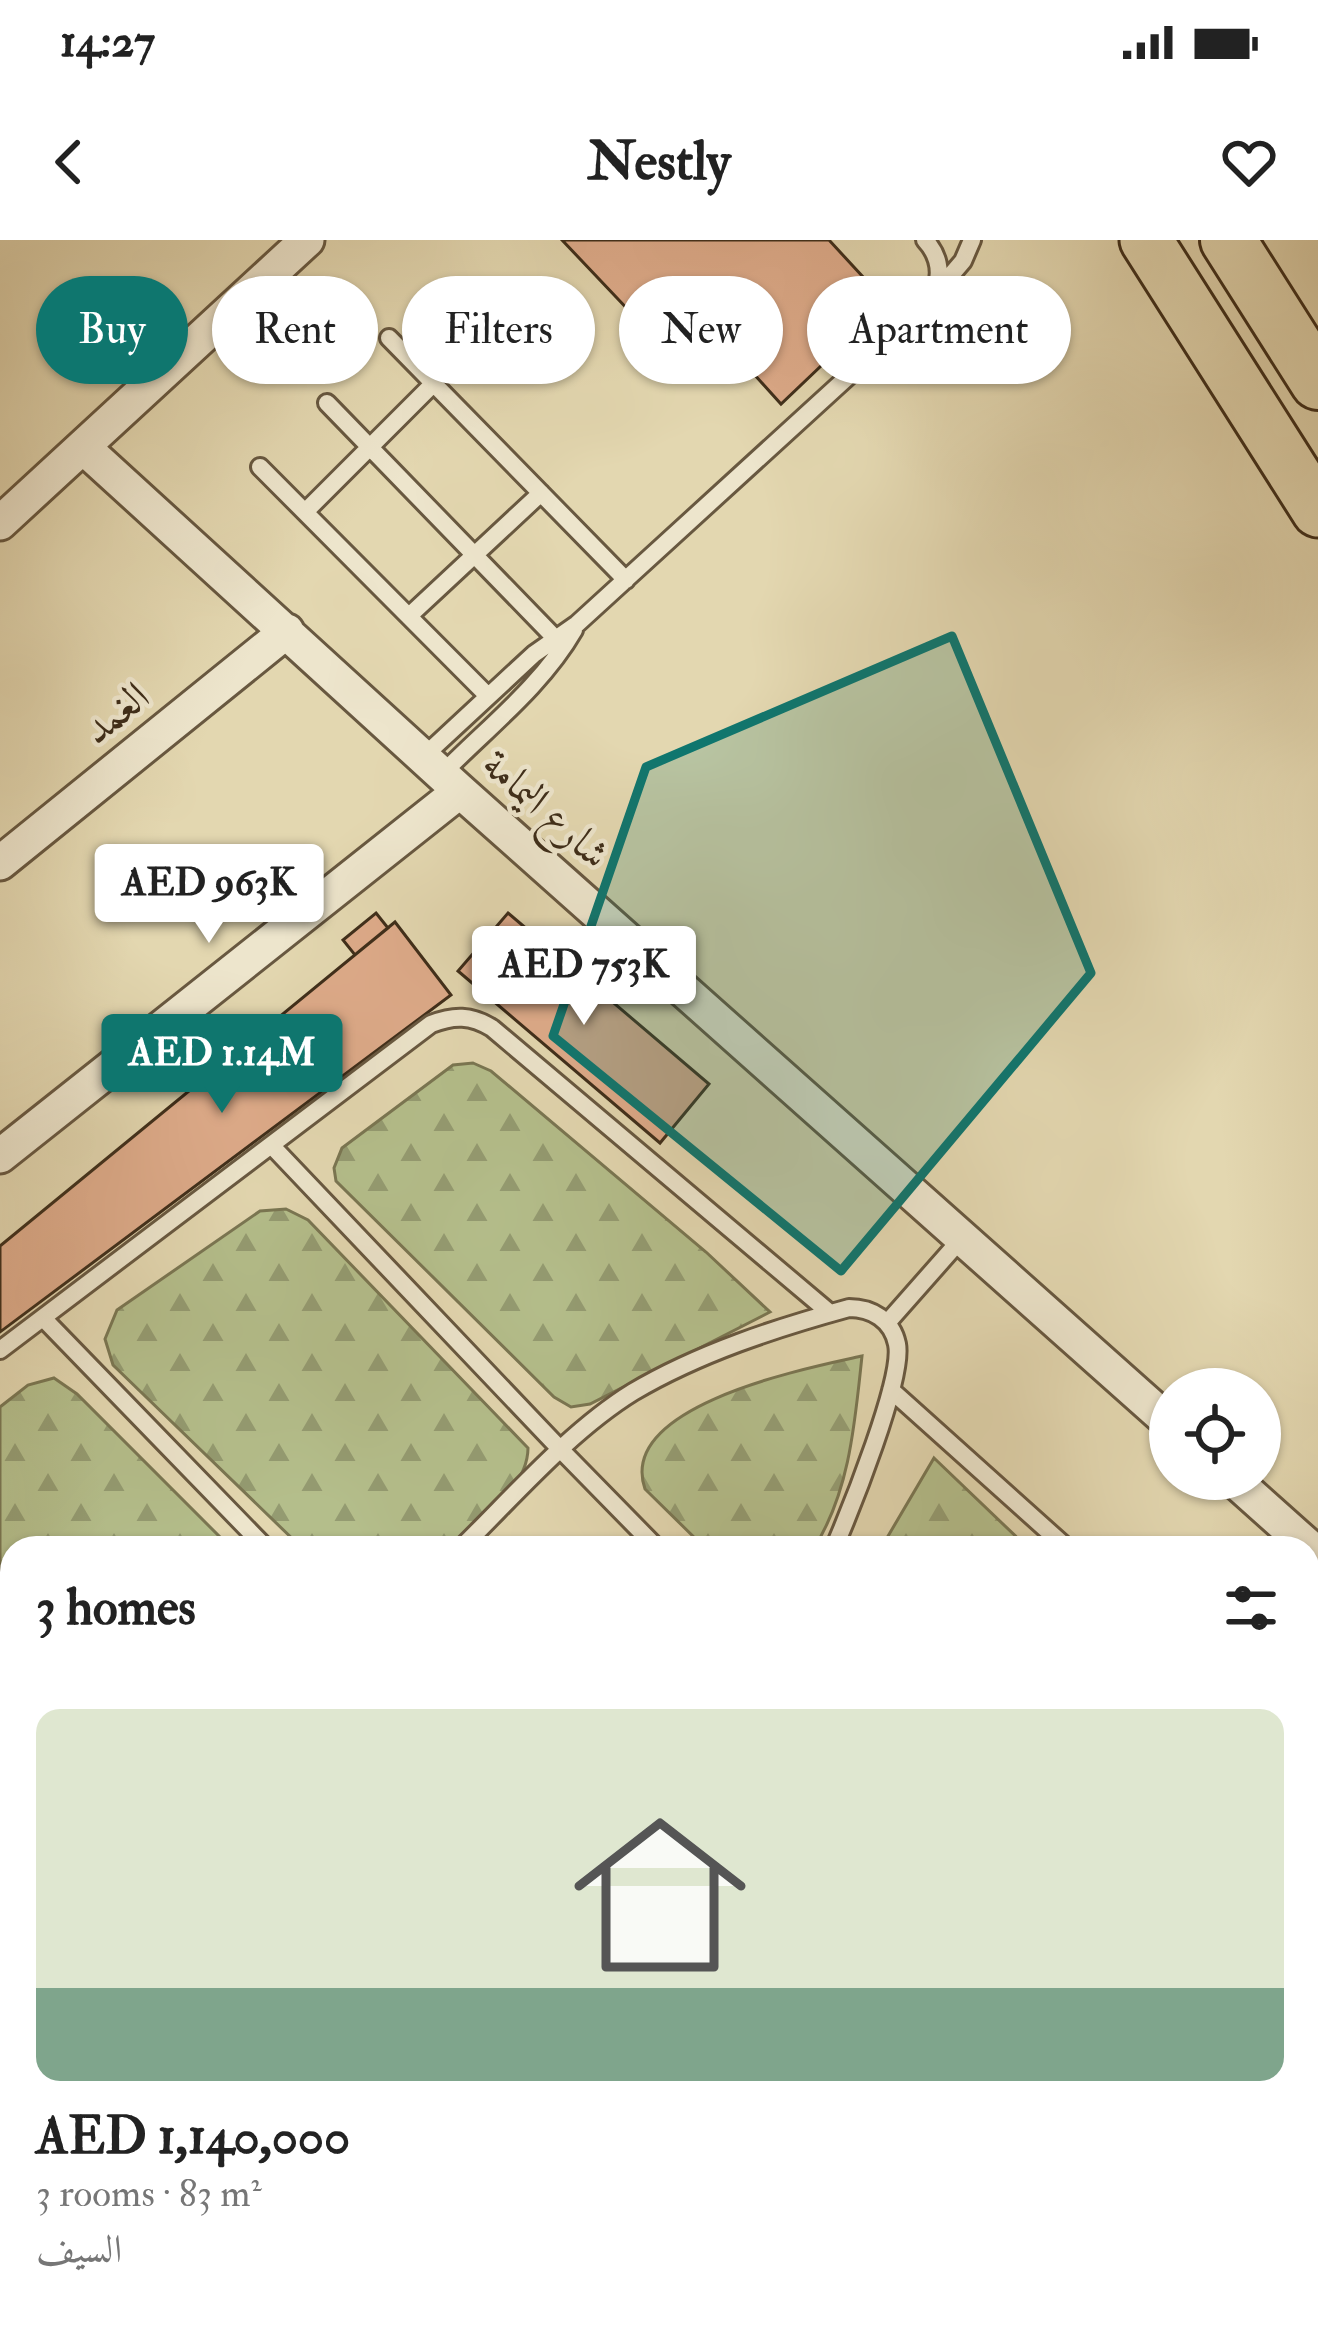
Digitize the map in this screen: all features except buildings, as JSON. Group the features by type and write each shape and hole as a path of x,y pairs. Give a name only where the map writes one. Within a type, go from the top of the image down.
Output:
{"highway":[{"path":"1228,240 1318,382"}],"main road":[{"path":"1146,240 1318,511"}],"street":[{"path":"3,515 307,240"},
{"name":"شارع اليمامة","path":"82,447 1149,1404"},
{"name":"الغمد","path":"0,863 287,632"},
{"path":"0,1156 442,774"},
{"path":"1256,1500 1297,1536"}],"lane":[{"path":"926,240 938,262 939,276"},
{"path":"950,276 972,240"},
{"path":"389,338 402,351"},
{"path":"304,512 432,384"},
{"path":"434,384 626,580"},
{"path":"442,774 488,696 578,624 839,384"},
{"path":"327,403 555,638"},
{"path":"260,467 488,696"},
{"path":"409,616 541,494"},
{"path":"442,774 548,668 578,624"},
{"path":"0,1350 431,1024 456,1017 469,1017 492,1028 830,1313"},
{"path":"272,1146 645,1536"},
{"path":"887,1323 962,1238"},
{"path":"473,1536 560,1450 630,1394 766,1332 859,1308 887,1323 898,1346 898,1359 837,1536"},
{"path":"43,1318 254,1536"},
{"path":"891,1390 1053,1536"}],"highlighted area":[{"path":"952,636 1091,973 841,1271 553,1036 646,767"}],"green space":[{"path":"473,1063 491,1071 770,1312 590,1404 571,1407 554,1397 336,1181 334,1168 342,1148 453,1065"},
{"path":"286,1209 308,1220 528,1448 526,1463 511,1490 466,1536 290,1536 113,1365 105,1339 117,1310 260,1211"},
{"path":"862,1356 843,1479 821,1536 693,1536 645,1489 644,1460 659,1434 722,1396"},
{"path":"54,1378 77,1394 219,1536 0,1536 0,1407 28,1385"},
{"path":"934,1458 1015,1536 888,1536"}]}
